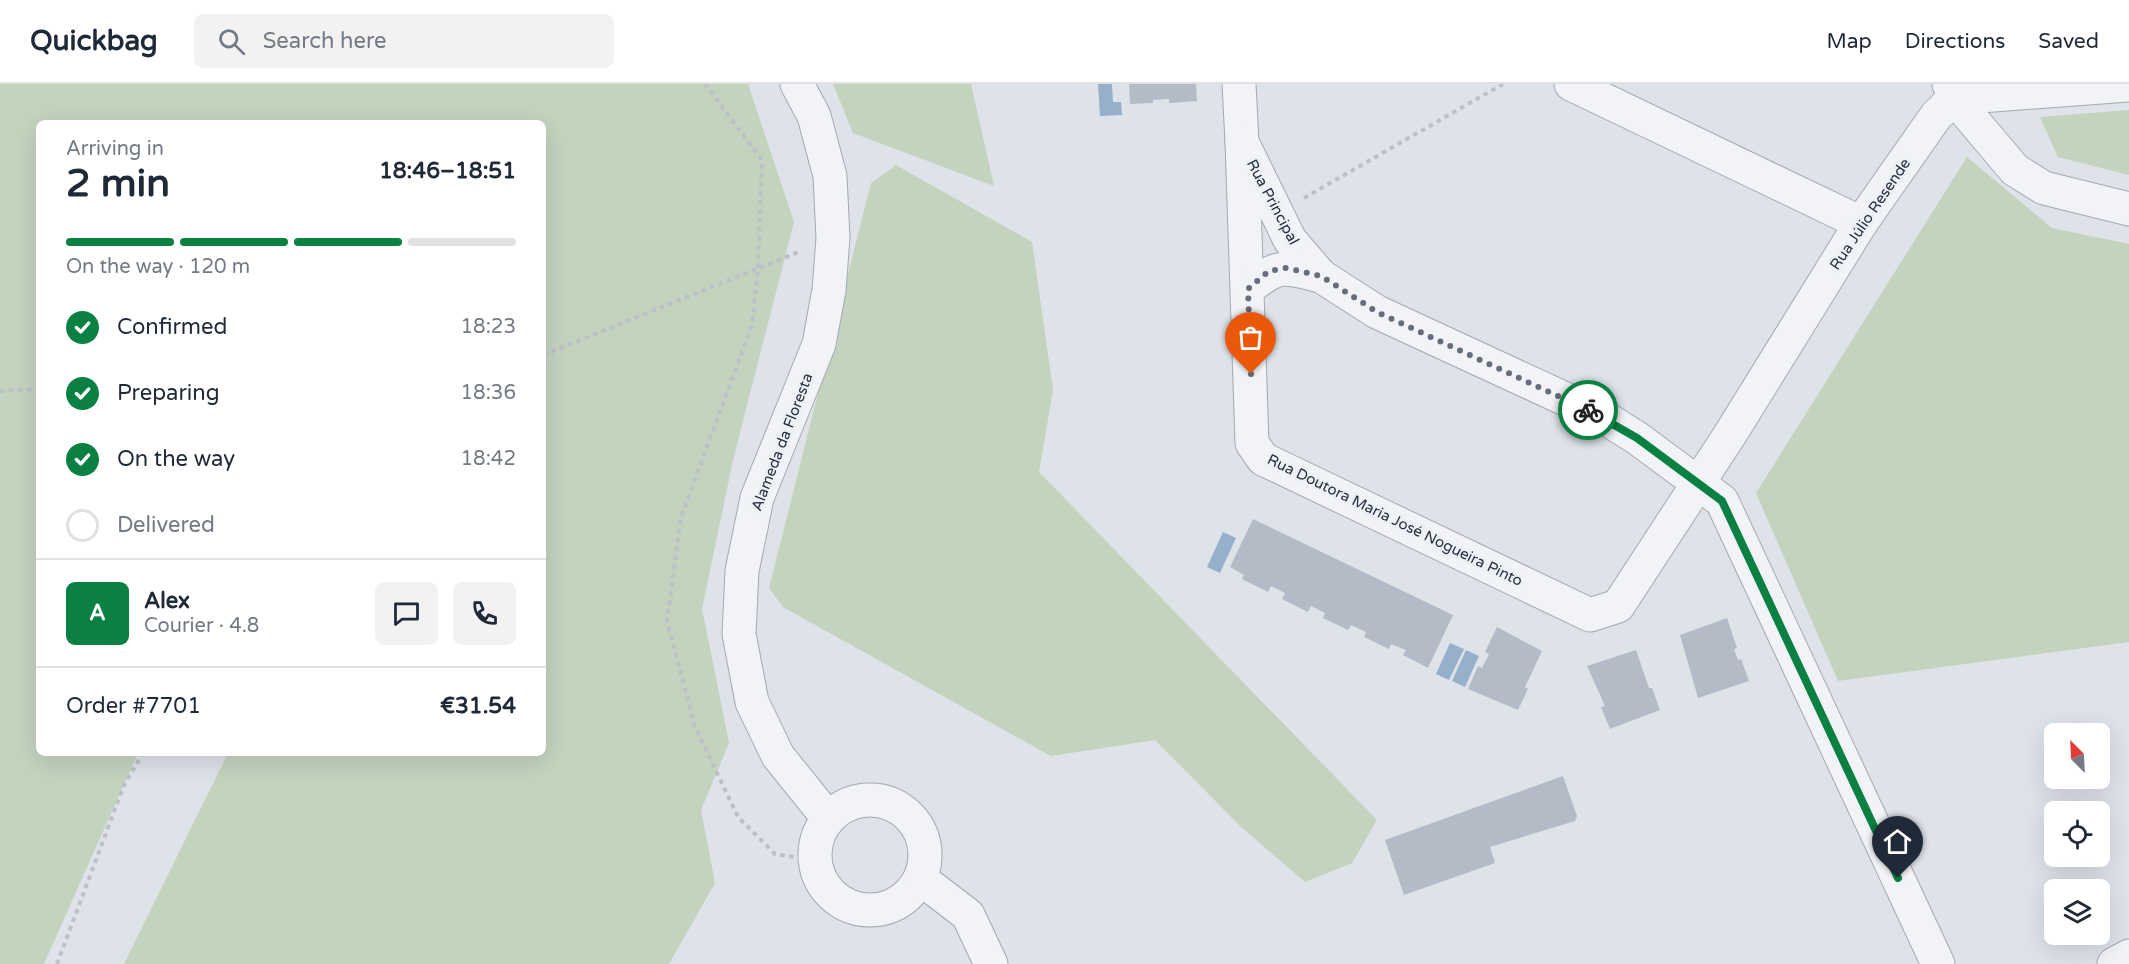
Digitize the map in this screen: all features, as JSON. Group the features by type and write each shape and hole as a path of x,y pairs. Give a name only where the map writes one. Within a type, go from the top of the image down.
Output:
{"street":[{"name":"Alameda da Floresta","path":"797,84 814,116 830,176 833,238 829,290 819,344 758,498 742,571 739,634 752,702 778,756 828,818"},
{"name":"Rua Principal","path":"1239,84 1242,142 1290,240 1321,276 1377,312 1602,417 1637,438 1722,501 1938,964"},
{"path":"1571,84 1861,223"},
{"path":"1952,91 2129,85"},
{"path":"1952,91 2015,170 2044,188 2129,209"},
{"name":"Rua Júlio Resende","path":"1698,483 1861,223 1952,91"},
{"name":"Rua Doutora Maria José Nogueira Pinto","path":"1242,142 1252,443 1263,459 1590,615 1618,606 1698,483"},
{"path":"1248,289 1269,271 1286,268 1321,276"},
{"path":"868,799 891,803 910,816 922,834 927,857 921,879 910,895 893,907 873,911 853,909 835,899 821,882 814,860 817,838 828,818 846,805 868,799"},
{"path":"921,879 968,915 992,964"},
{"path":"2114,964 2129,956"}],"path":[{"path":"705,84 762,160 758,268"},
{"path":"1277,213 1503,84"},
{"path":"546,354 833,238"},
{"path":"0,391 36,389"},
{"path":"57,964 124,785 141,756"}],"green space":[{"path":"0,84 748,84 794,222 733,460 702,609 729,743 701,810 715,883 669,964 124,964 227,756 546,756 546,120 36,120 36,756 137,756 44,964 0,964"},
{"path":"833,84 971,84 994,186 853,133"},
{"path":"2129,110 2129,175 2058,157 2040,117"},
{"path":"1967,157 2052,228 2129,244 2129,642 1838,681 1756,493"},
{"path":"896,165 1032,242 1053,390 1039,472 1377,820 1352,863 1305,882 1240,826 1155,740 1051,756 783,607 769,588 871,183"}],"water":[{"path":"1098,84 1112,84 1113,102 1121,102 1122,115 1100,116"},
{"path":"1223,532 1236,538 1220,573 1207,567"},
{"path":"1450,643 1464,649 1449,680 1436,674"},
{"path":"1466,650 1479,656 1465,687 1452,681"}],"building":[{"path":"1129,84 1196,84 1197,101 1169,103 1169,99 1153,100 1153,103 1130,104"},
{"path":"1253,519 1453,615 1428,668 1403,655 1406,650 1391,644 1389,649 1364,637 1366,632 1351,625 1348,630 1323,618 1325,613 1311,606 1308,612 1282,599 1285,593 1271,586 1268,592 1242,579 1244,575 1230,567"},
{"path":"1727,618 1737,648 1734,649 1738,660 1741,659 1749,681 1698,698 1680,635"},
{"path":"1497,627 1542,651 1525,687 1528,689 1518,710 1468,689 1478,666 1482,668 1489,654 1485,652"},
{"path":"1636,650 1649,688 1652,688 1660,710 1610,729 1601,707 1605,706 1587,666"},
{"path":"1563,776 1577,816 1575,821 1490,847 1495,863 1404,895 1385,840"}],"way so far":[{"path":"1251,374 1248,289 1269,271 1286,268 1321,276 1377,312 1588,410"}],"route":[{"path":"1588,410 1637,438 1722,501 1898,878"}]}
